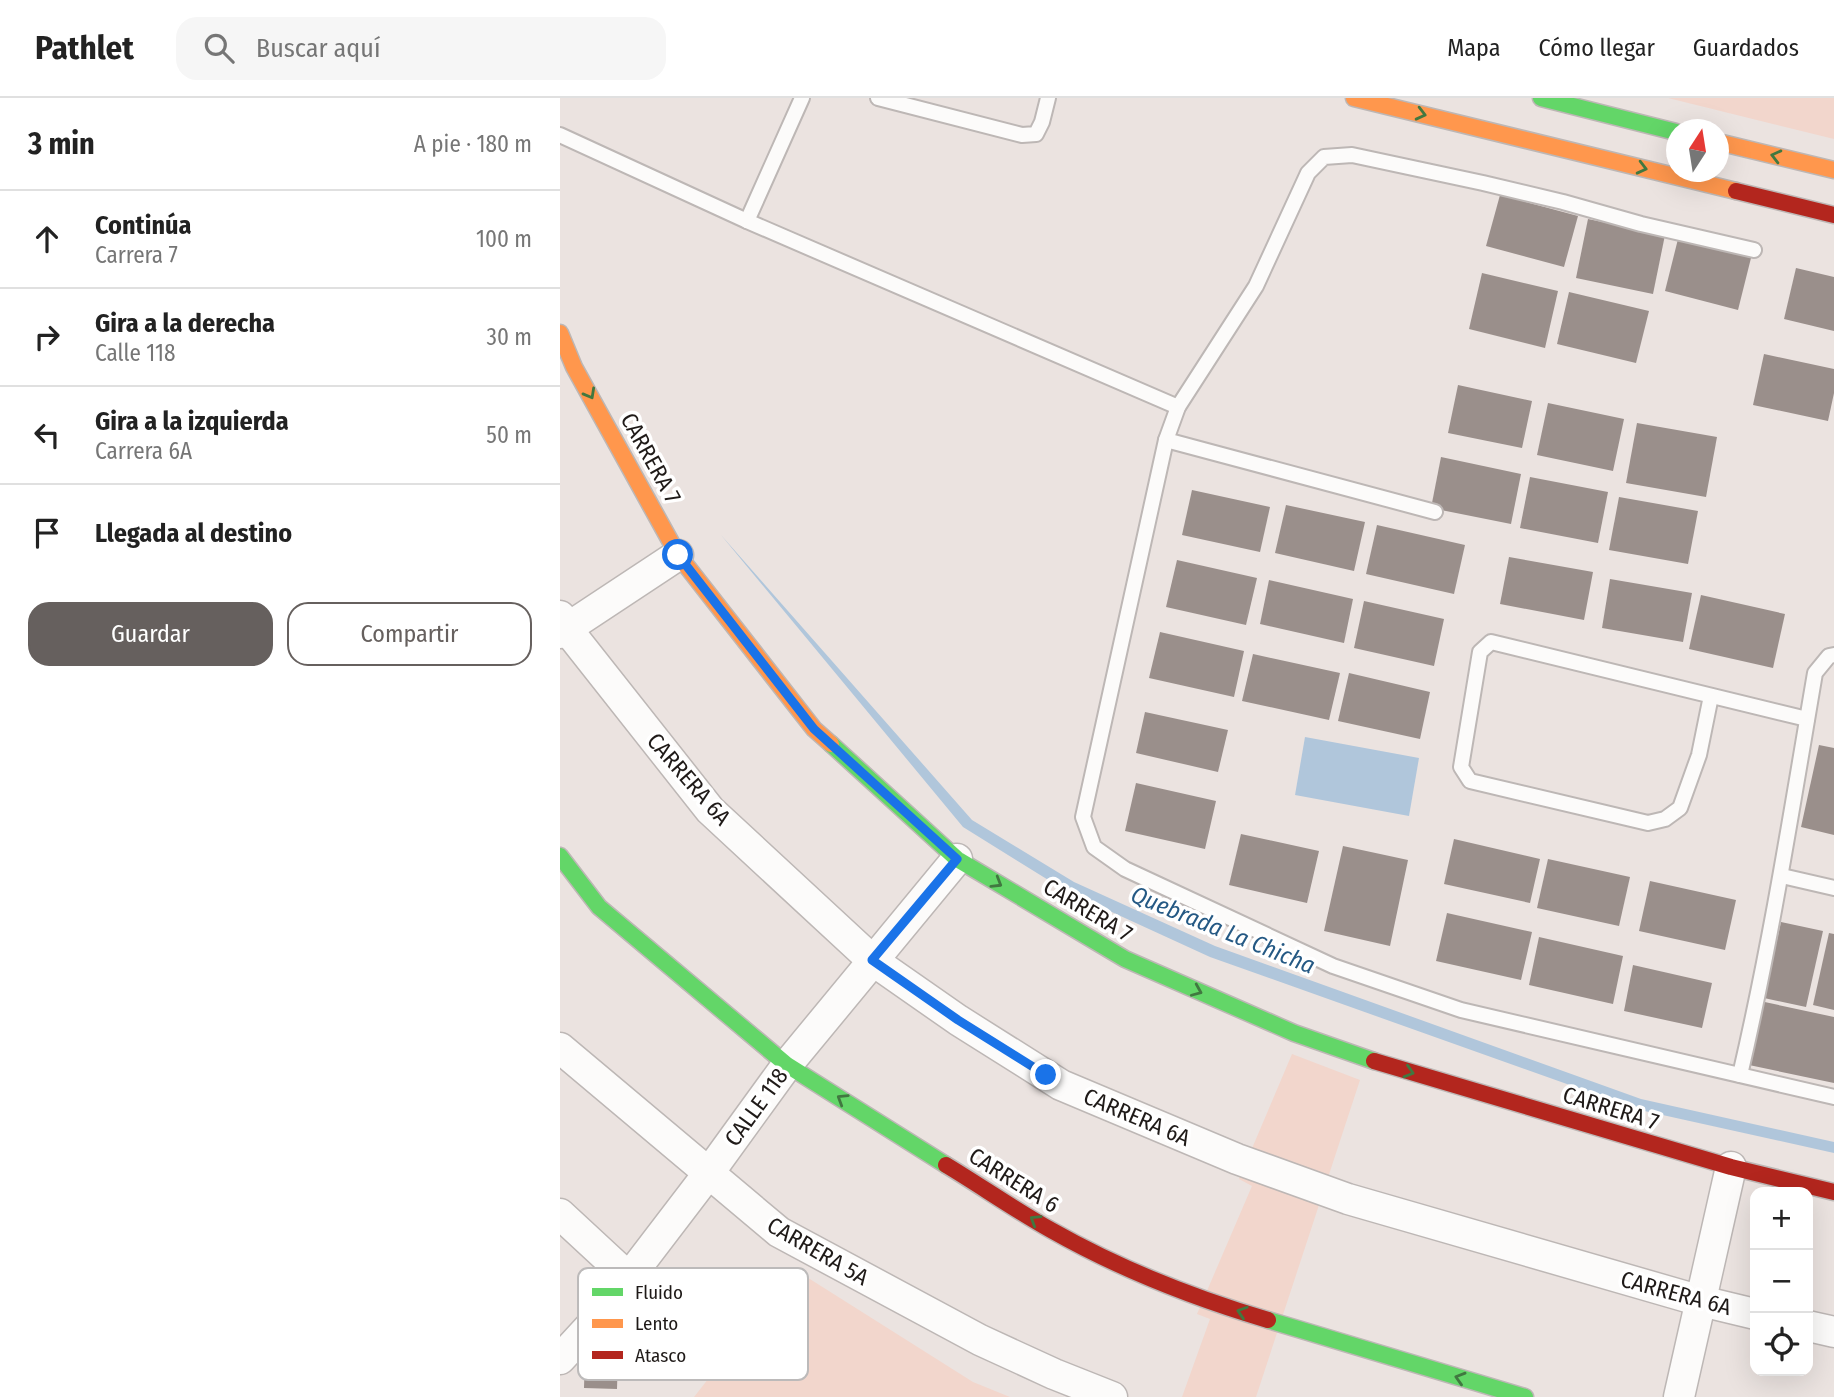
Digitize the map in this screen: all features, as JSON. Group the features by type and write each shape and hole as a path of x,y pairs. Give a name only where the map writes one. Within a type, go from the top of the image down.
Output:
{"street":[{"path":"1354,98 1834,215"},
{"path":"1547,99 1666,129"},
{"path":"1729,145 1834,170"},
{"name":"CARRERA 7","path":"560,333 574,367 678,555 814,729 957,859 1125,960 1294,1033 1369,1060 1731,1167 1834,1192"},
{"path":"562,626 678,555"},
{"name":"CARRERA 6A","path":"562,626 710,810 872,960 958,1020 1061,1085 1237,1159 1349,1199 1751,1313"},
{"name":"CARRERA 6","path":"560,856 599,907 787,1065 1051,1230 1115,1262 1226,1307 1525,1397"},
{"name":"CALLE 118","path":"635,1268 787,1065 957,859"},
{"name":"CARRERA 5A","path":"560,1048 779,1232 980,1340 1112,1397"},
{"path":"1679,1397 1731,1167"},
{"path":"560,1214 618,1268"},
{"path":"1813,1327 1834,1332"},
{"name":"CALLE 118","path":"560,1359 578,1340"}],"lane":[{"path":"747,220 802,98"},
{"path":"878,98 1022,135 1036,134 1048,98"},
{"path":"560,135 747,220 1178,407"},
{"path":"1754,250 1483,183 1352,155 1324,157 1308,173 1256,286 1178,407 1166,440 1083,817 1094,847 1125,869 1333,966 1461,1010 1834,1097"},
{"path":"1166,440 1307,480 1435,512"},
{"path":"1710,696 1699,755 1681,808 1665,819 1648,823 1470,781 1461,767 1480,652 1491,642 1807,719"},
{"path":"1740,1075 1782,876 1815,673 1829,656 1834,655"},
{"path":"1782,876 1834,887"}],"shaded area":[{"path":"1668,98 1834,98 1834,139"},
{"path":"1292,1054 1360,1080 1256,1397 1182,1397 1210,1319 1197,1314 1252,1186 1239,1179"},
{"path":"808,1278 973,1382 1010,1397 694,1397 707,1380 808,1380"}],"water":[{"path":"721,535 972,820 1074,882 1215,946 1641,1099 1834,1142 1834,1153 1640,1110 1210,957 1066,891 963,827"},
{"path":"1305,737 1419,758 1409,816 1295,795"}],"building":[{"path":"1500,195 1578,216 1564,267 1486,246"},
{"path":"1588,219 1665,235 1653,294 1576,278"},
{"path":"1678,239 1751,258 1738,310 1665,291"},
{"path":"1796,268 1834,277 1834,331 1784,319"},
{"path":"1482,273 1558,291 1545,348 1469,329"},
{"path":"1569,292 1649,311 1636,363 1557,344"},
{"path":"1764,354 1834,369 1834,393 1828,421 1753,405"},
{"path":"1458,385 1532,401 1522,448 1448,433"},
{"path":"1548,403 1624,419 1613,471 1537,455"},
{"path":"1637,423 1717,437 1706,497 1626,483"},
{"path":"1441,457 1521,474 1511,524 1431,508"},
{"path":"1530,477 1608,492 1598,543 1520,528"},
{"path":"1192,490 1270,507 1260,552 1182,535"},
{"path":"1619,497 1698,511 1688,564 1609,550"},
{"path":"1286,505 1365,522 1354,571 1275,553"},
{"path":"1377,525 1465,545 1454,594 1366,574"},
{"path":"1509,557 1593,572 1584,620 1500,604"},
{"path":"1177,560 1257,578 1246,625 1166,607"},
{"path":"1610,579 1692,593 1683,642 1602,628"},
{"path":"1269,580 1353,599 1344,643 1260,624"},
{"path":"1701,595 1785,614 1773,668 1689,649"},
{"path":"1364,601 1444,619 1434,666 1354,648"},
{"path":"1160,632 1244,651 1234,697 1149,678"},
{"path":"1253,654 1340,673 1329,720 1242,701"},
{"path":"1349,673 1430,692 1420,739 1338,721"},
{"path":"1145,712 1228,730 1218,772 1136,753"},
{"path":"1819,745 1834,748 1834,835 1801,827"},
{"path":"1136,783 1216,801 1205,849 1125,831"},
{"path":"1241,834 1319,851 1307,903 1229,885"},
{"path":"1454,839 1540,859 1530,903 1444,884"},
{"path":"1343,846 1408,860 1390,946 1324,931"},
{"path":"1548,859 1630,877 1619,926 1537,908"},
{"path":"1650,881 1736,900 1725,950 1639,931"},
{"path":"1447,913 1532,932 1521,980 1436,961"},
{"path":"1781,922 1823,931 1806,1007 1764,998"},
{"path":"1829,933 1834,934 1834,1010 1813,1005"},
{"path":"1539,937 1623,956 1613,1004 1529,985"},
{"path":"1633,965 1712,983 1702,1028 1624,1011"},
{"path":"1760,1001 1834,1017 1834,1083 1749,1065"},
{"path":"584,1380 617,1380 617,1389 584,1388"}],"traffic: fast":[{"path":"1541,98 1666,129"},
{"path":"831,744 957,859 1125,959 1294,1033 1374,1061"},
{"path":"560,856 599,907 787,1065 946,1165"},
{"path":"1268,1320 1525,1397"}],"traffic: slow":[{"path":"1354,98 1736,191"},
{"path":"1729,145 1834,170"},
{"path":"560,333 574,367 678,555 814,729 831,744"}],"traffic: jam":[{"path":"1736,191 1834,215"},
{"path":"1374,1061 1731,1167 1834,1192"},
{"path":"946,1165 1038,1222 1103,1257 1184,1292 1268,1320"}],"route":[{"path":"678,555 814,729 957,859 872,960 958,1020 1046,1075"}],"water label":[{"name":"Quebrada La Chicha","path":"1223,930"}]}
